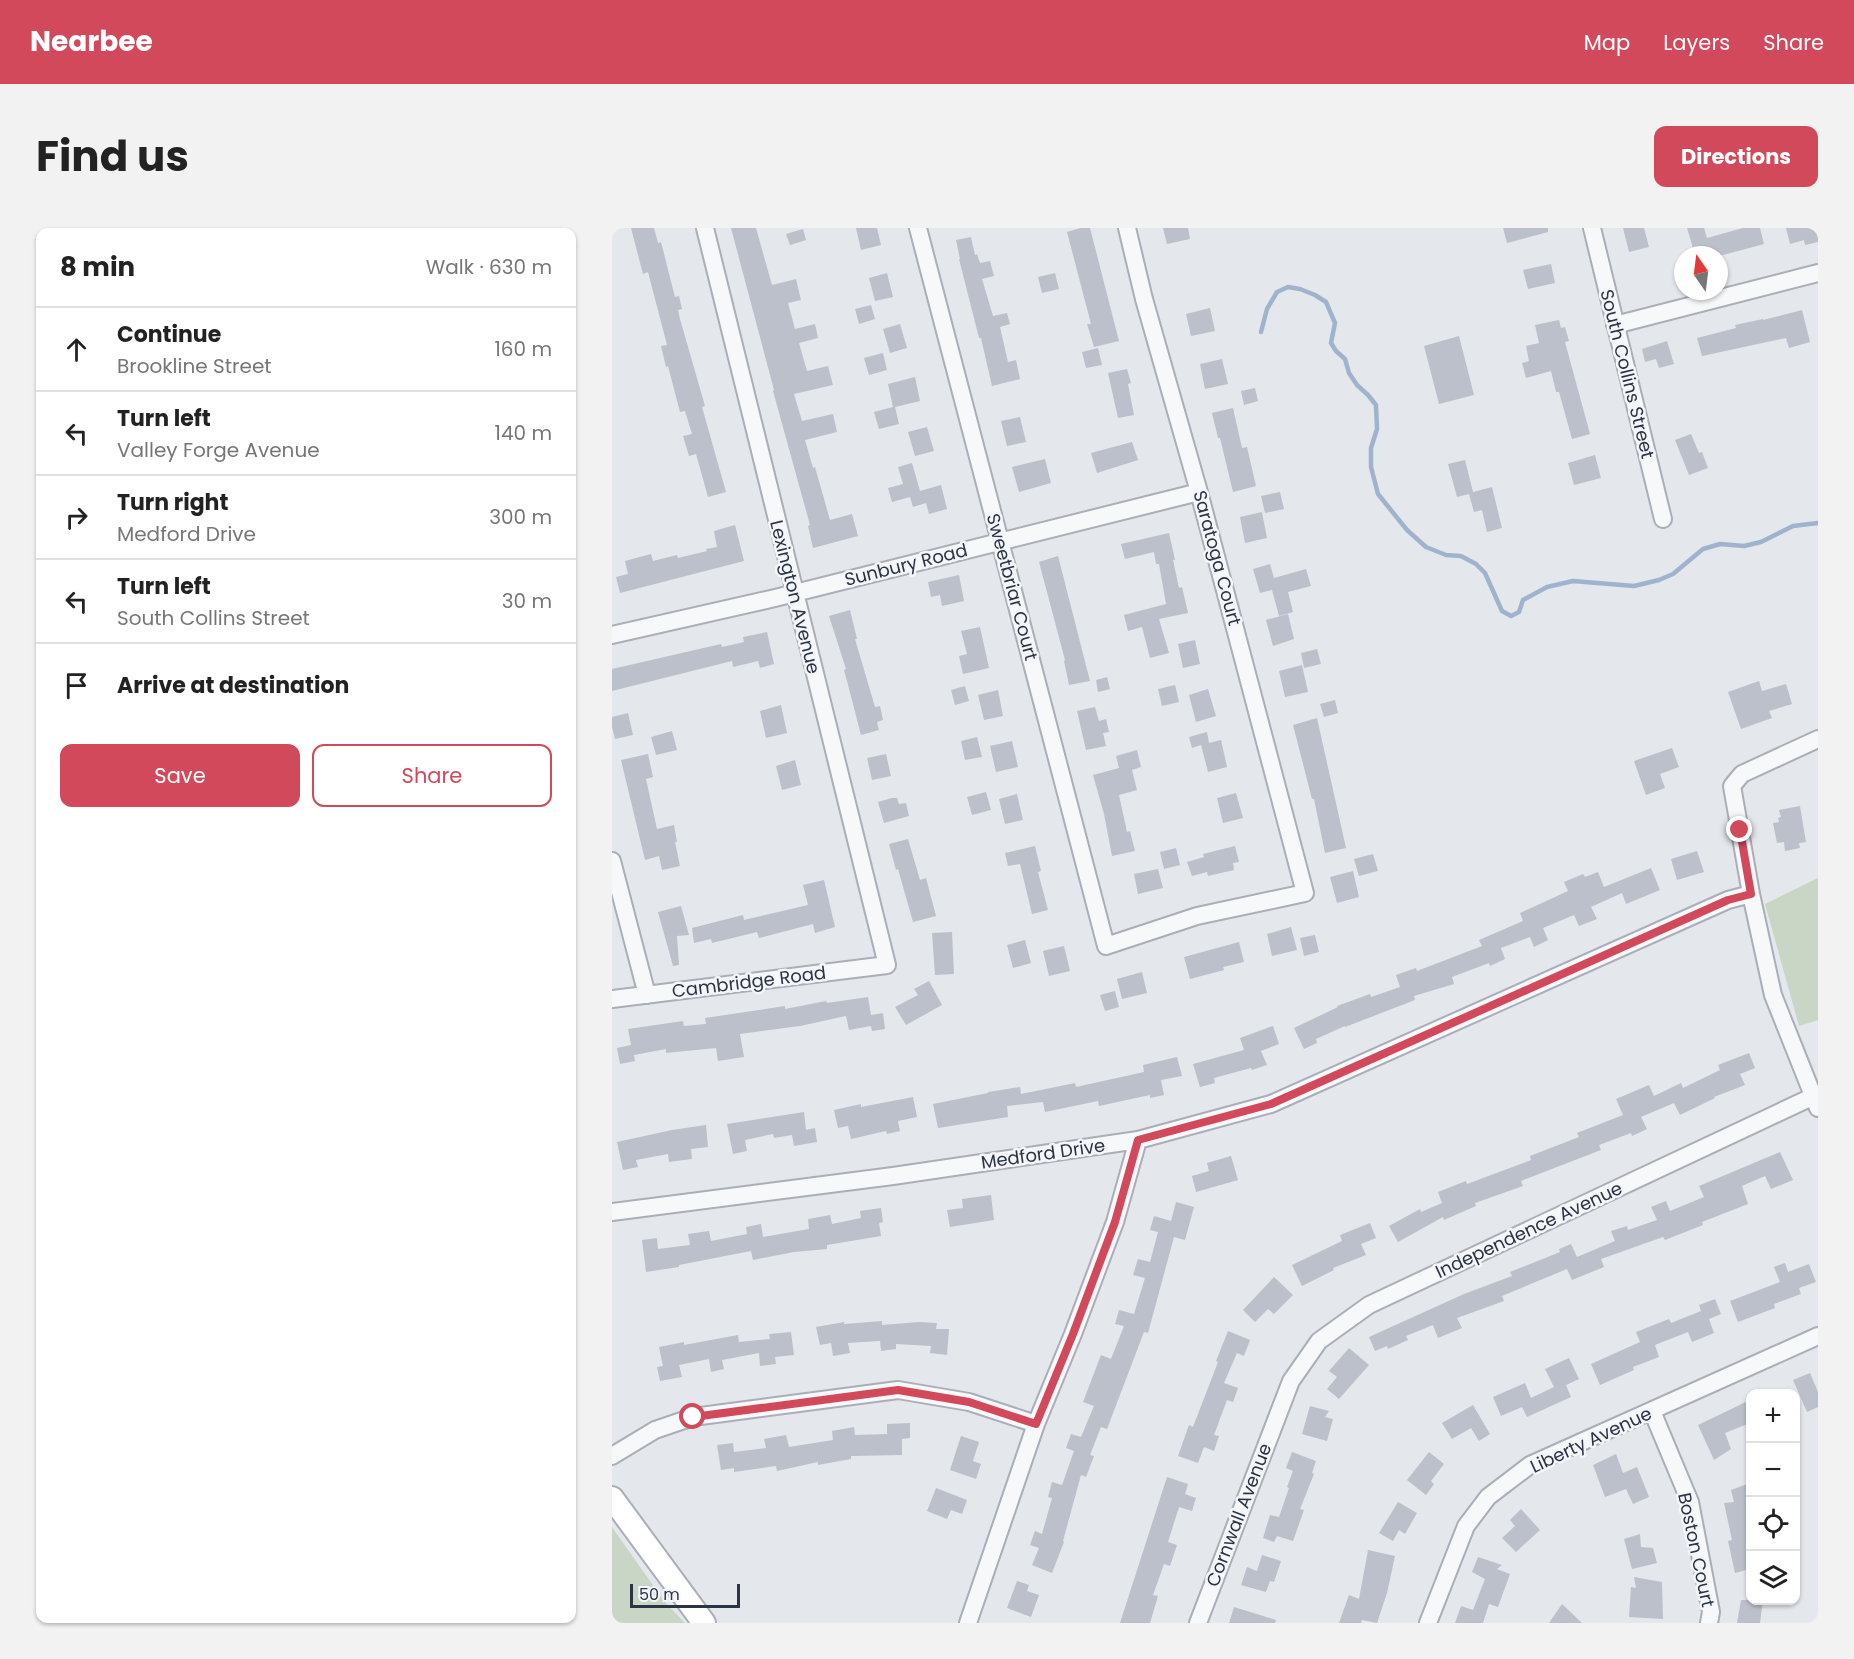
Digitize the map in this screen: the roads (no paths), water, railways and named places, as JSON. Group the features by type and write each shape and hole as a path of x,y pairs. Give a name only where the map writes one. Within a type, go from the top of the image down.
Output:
{"street":[{"name":"Lexington Avenue","path":"705,228 887,965"},
{"name":"Sweetbriar Court","path":"918,228 1106,946"},
{"name":"Saratoga Court","path":"1106,946 1197,915 1305,893 1199,492 1144,299 1127,228"},
{"name":"South Collins Street","path":"1592,228 1663,519"},
{"path":"1615,325 1818,273"},
{"name":"Sunbury Road","path":"612,635 794,593 1199,492"},
{"path":"1816,1102 1773,995 1751,894 1732,786 1742,774 1818,739"},
{"path":"612,861 647,995"},
{"name":"Medford Drive","path":"612,1212 893,1176 1138,1140 1271,1104 1728,900 1751,894"},
{"name":"Cambridge Road","path":"612,999 887,965"},
{"name":"Independence Avenue","path":"1281,1408 1291,1381 1319,1341 1369,1305 1816,1102"},
{"path":"968,1623 1036,1424 1115,1222 1138,1140"},
{"name":"Liberty Avenue","path":"1430,1619 1466,1526 1488,1497 1530,1465 1818,1336"},
{"path":"612,1456 655,1430 693,1417 898,1390 969,1402 1036,1424"},
{"name":"Cornwall Avenue","path":"1198,1623 1281,1408"},
{"name":"Boston Court","path":"1652,1412 1690,1502 1711,1612 1709,1623"},
{"path":"612,1498 704,1623"}],"waterway":[{"path":"1261,332 1267,309 1277,292 1288,287 1300,289 1326,302 1335,323 1331,343 1345,359 1349,373 1357,385 1376,405 1377,429 1371,448 1371,467 1378,494 1407,530 1426,547 1446,555 1461,556 1476,564 1485,573 1502,611 1511,616 1519,612 1523,600 1547,587 1573,581 1634,586 1673,574 1703,549 1720,544 1744,546 1761,542 1793,526 1818,523"}]}
